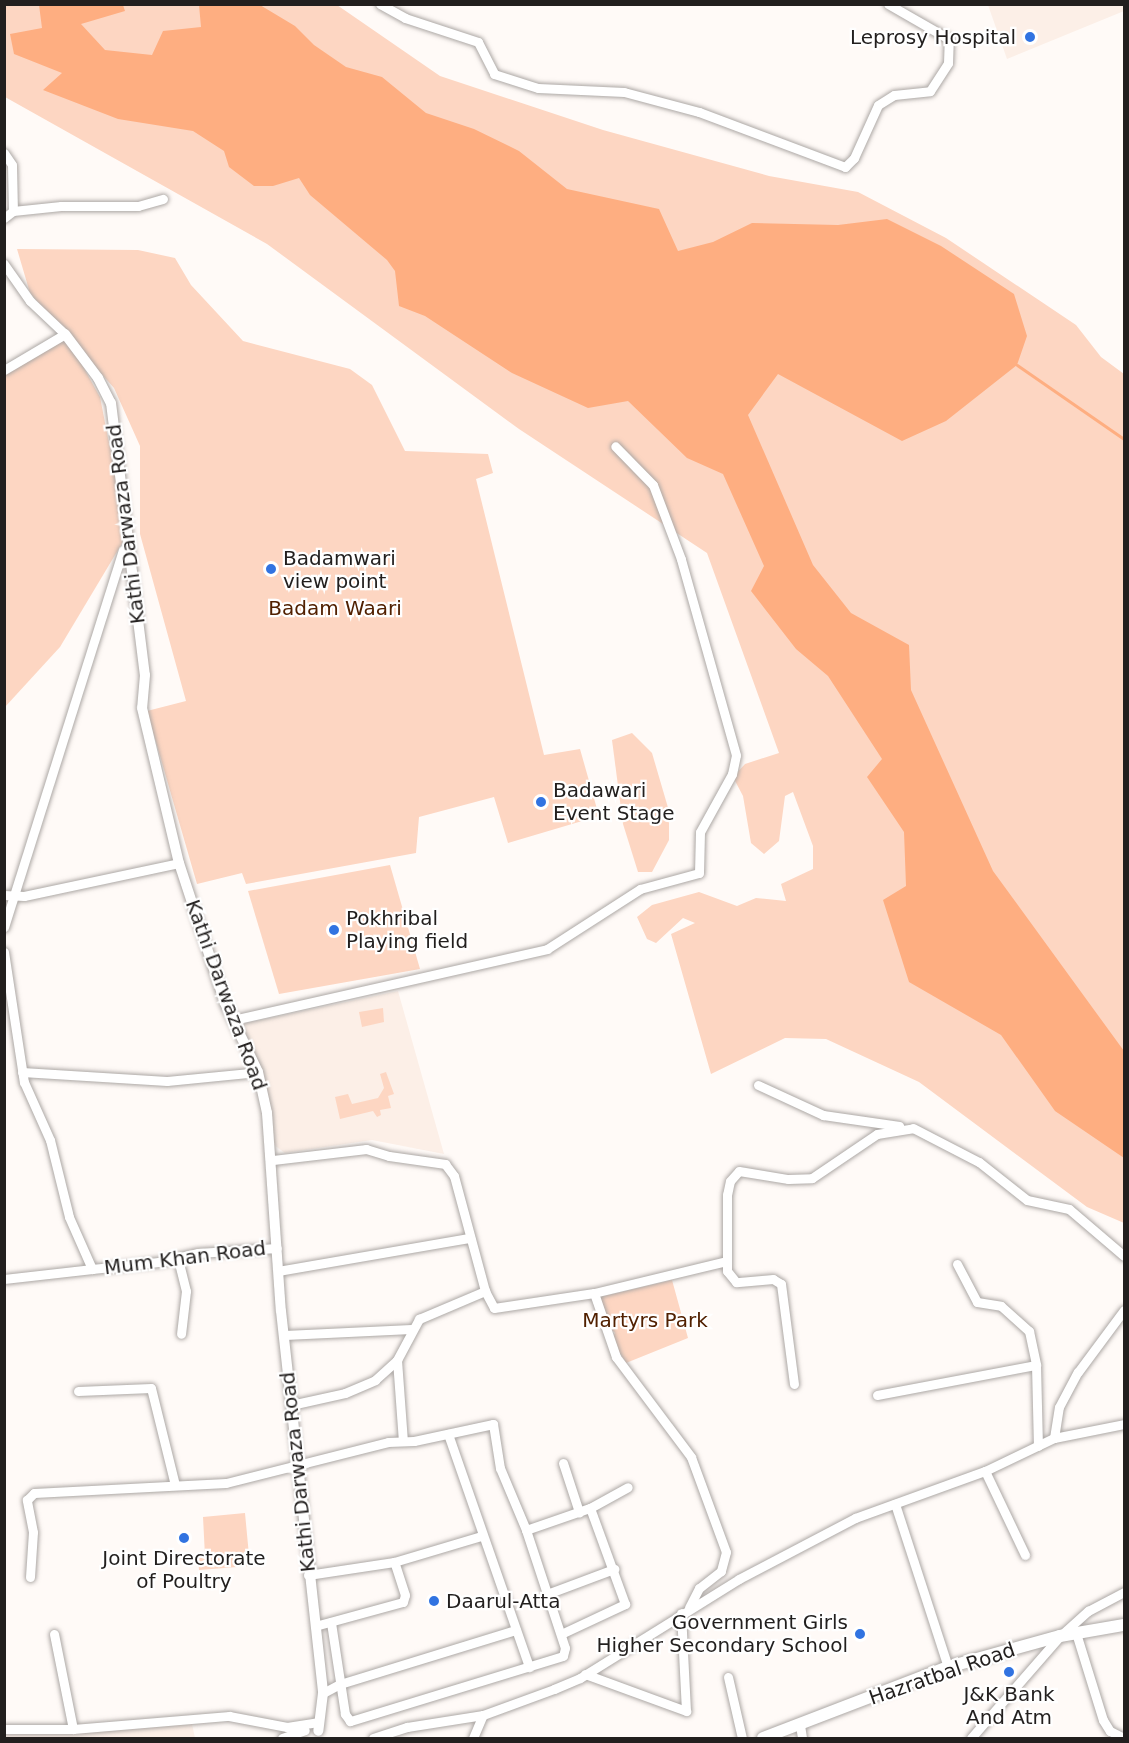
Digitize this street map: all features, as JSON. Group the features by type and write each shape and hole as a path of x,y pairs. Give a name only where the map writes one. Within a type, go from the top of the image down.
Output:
{"main road":[{"name":"Hazratbal Road","path":"763,1738 948,1668 1060,1635 1125,1625"}],"street":[{"path":"380,4 405,18 478,42 494,74 538,88 602,89 635,95 699,112 845,167 854,158 878,105 894,95 930,91 940,80 948,63 950,42 943,34 888,4"},
{"path":"4,153 12,165 13,211"},
{"path":"4,218 13,211 60,206 138,206 163,199"},
{"name":"Kathi Darwaza Road","path":"4,264 22,292 65,334 98,378 111,403 145,675 142,708 178,862 233,1020 258,1072 273,1160 278,1271 284,1335 308,1575 323,1693 318,1727"},
{"path":"4,370 65,334"},
{"path":"233,1020 547,949 640,889 699,873 700,832 732,774 736,755 681,559 653,485 615,446"},
{"path":"4,927 9,895 123,550"},
{"path":"9,895 178,862"},
{"name":"Mum Khan Road","path":"4,952 22,1072 47,1135 69,1217 92,1269 178,1259 198,1253 277,1248"},
{"path":"22,1072 167,1081 258,1072"},
{"path":"758,1085 823,1115 905,1127 929,1134 979,1162 1027,1200 1069,1209 1125,1256"},
{"path":"794,1384 781,1284 773,1279 736,1282 728,1275 726,1261 727,1195 734,1174 748,1169 788,1179 812,1178 877,1134 905,1127"},
{"path":"273,1160 366,1149 389,1156 445,1164 454,1176 490,1305 497,1309 594,1293 726,1261"},
{"path":"278,1271 470,1238"},
{"path":"178,1259 186,1291 182,1334"},
{"path":"957,1264 977,1302 1001,1306 1028,1328 1036,1365 1038,1446"},
{"path":"4,1279 92,1269"},
{"path":"291,1405 359,1387 390,1370 398,1360 412,1329 426,1315 485,1291"},
{"path":"585,1674 687,1714 685,1611 699,1588 721,1571 726,1552 691,1457 616,1358 594,1293"},
{"path":"1054,1438 1059,1407 1078,1372 1125,1310"},
{"path":"284,1335 412,1329"},
{"path":"398,1360 403,1441"},
{"path":"877,1395 1036,1365"},
{"path":"78,1391 151,1388 175,1485"},
{"path":"30,1577 33,1532 27,1500 30,1495 242,1480 297,1463 493,1424 500,1468 526,1530 561,1634 563,1656 413,1700 360,1721 347,1719 331,1622"},
{"path":"373,1738 407,1727 483,1715 585,1674 685,1611 808,1541 895,1504 985,1471 1054,1438 1125,1424"},
{"path":"448,1434 481,1536 529,1667"},
{"path":"562,1463 579,1512"},
{"path":"985,1471 1025,1555"},
{"path":"526,1530 590,1508 628,1487"},
{"path":"895,1504 948,1668"},
{"path":"561,1634 625,1604 590,1508"},
{"path":"308,1575 394,1562 481,1536"},
{"path":"315,1626 403,1602 405,1595 394,1562"},
{"path":"547,1594 614,1569"},
{"path":"971,1738 1060,1635 1088,1611 1125,1592"},
{"path":"323,1693 340,1684 516,1630"},
{"path":"1076,1633 1103,1720 1110,1731 1125,1738"},
{"path":"54,1634 73,1729"},
{"path":"728,1677 741,1738"},
{"path":"473,1738 483,1715"},
{"path":"4,1729 73,1729 229,1716 287,1727 318,1727"},
{"path":"800,1725 802,1738"},
{"path":"282,1738 318,1727"}],"shaded area":[{"name":"Leprosy Hospital","path":"1124,4 1124,11 1007,59 988,5"},
{"path":"39,5 123,5 125,11 81,24 105,50 152,55 163,31 201,27 199,5 260,5 295,26 314,45 346,67 382,77 426,113 474,129 519,151 567,189 659,209 678,251 713,242 752,223 838,225 887,219 941,246 1014,294 1027,336 1017,365 946,421 902,441 778,374 748,415 813,565 851,613 909,645 911,690 993,871 1124,1051 1124,1158 1055,1111 1001,1035 909,982 883,900 906,886 904,832 867,777 882,759 828,676 796,649 751,591 764,566 723,474 687,458 628,401 588,408 512,373 425,316 399,306 395,271 387,260 310,195 299,178 273,186 254,186 229,167 224,151 193,131 118,119 43,90 62,73 14,54 10,34 42,28"},
{"path":"398,991 444,1154 372,1140 285,1153 274,1145 264,1078 242,1024"},
{"path":"192,1724 195,1738 5,1738 4,1735"}],"green space":[{"path":"5,5 337,5 440,76 603,130 769,176 858,192 946,238 1076,325 1101,357 1124,374 1124,1223 1087,1207 919,1082 826,1039 785,1038 711,1074 671,934 695,923 683,918 656,943 647,939 637,917 652,905 699,892 737,906 756,898 786,901 781,884 813,869 813,846 793,792 785,796 779,841 764,854 751,843 743,796 733,777 745,764 779,753 707,553 519,429 267,244 5,97"},
{"name":"Badam Waari","path":"17,249 138,250 175,258 191,285 243,341 350,369 372,385 405,451 488,454 493,473 476,479 544,755 580,749 599,816 508,843 494,797 419,817 416,853 246,884 242,873 197,884 147,711 186,701 140,534 140,446 114,388 30,293"},
{"path":"65,334 100,397 127,535 60,647 5,707 5,371"},
{"path":"632,733 652,753 669,811 669,840 652,872 638,872 623,824 612,740"},
{"name":"Pokhribal Playing field","path":"390,865 420,969 279,994 248,891"},
{"path":"383,1008 384,1022 362,1027 359,1012"},
{"path":"386,1072 394,1094 388,1096 391,1108 380,1110 381,1115 377,1117 373,1111 340,1119 335,1097 348,1094 352,1104 378,1098 384,1088 380,1074"},
{"name":"Martyrs Park","path":"672,1280 688,1338 626,1363 611,1339 615,1333 606,1324 600,1297"},
{"path":"245,1513 250,1566 199,1570 198,1558 205,1556 203,1517"}],"waterway":[{"path":"1017,365 1124,439"}],"place":[{"name":"Leprosy Hospital","path":"1030,37"},
{"name":"Badamwari view point","path":"271,569"},
{"name":"Badawari Event Stage","path":"541,802"},
{"name":"Pokhribal Playing field","path":"334,930"},
{"name":"Joint Directorate of Poultry","path":"184,1538"},
{"name":"Daarul-Atta","path":"434,1601"},
{"name":"Government Girls Higher Secondary School","path":"860,1634"},
{"name":"J&K Bank And Atm","path":"1009,1672"}]}
